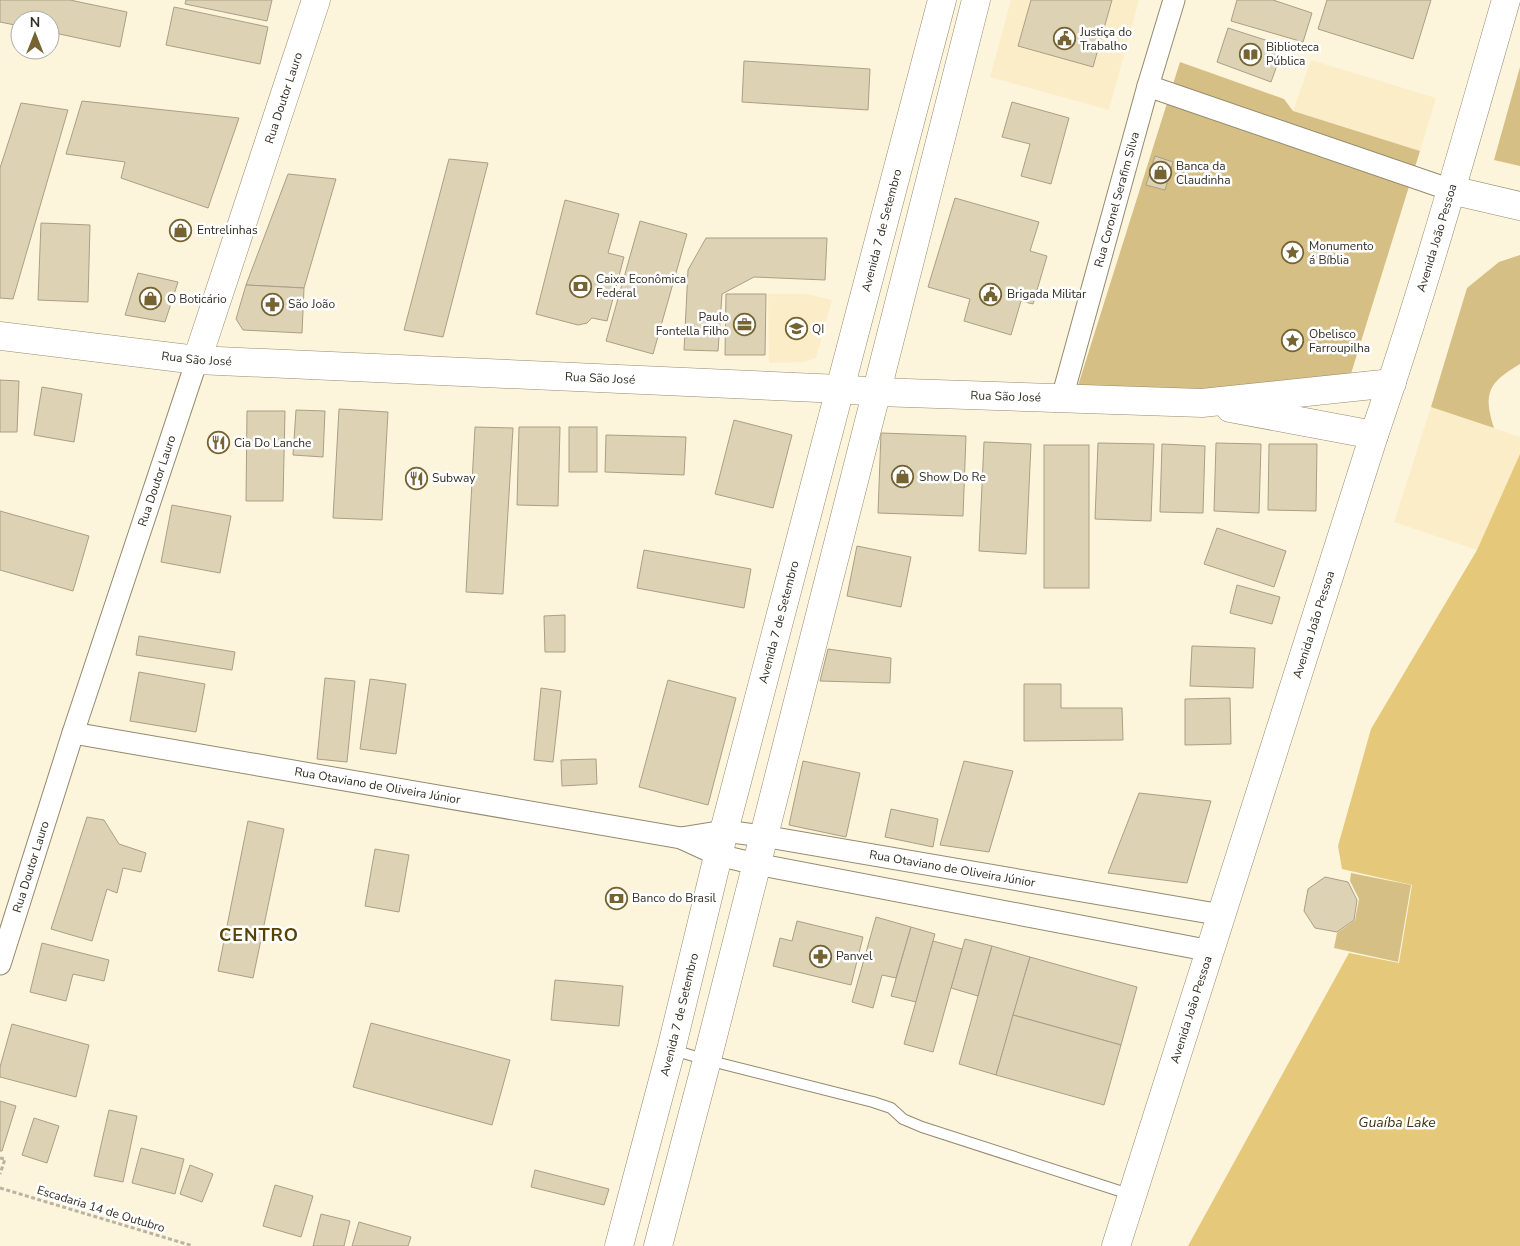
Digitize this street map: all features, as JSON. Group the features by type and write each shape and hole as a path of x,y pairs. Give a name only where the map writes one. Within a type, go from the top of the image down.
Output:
{"street":[{"name":"Rua Doutor Lauro","path":"0,964 73,733 316,0"},
{"name":"Avenida 7 de Setembro","path":"619,1246 671,1050 721,843 942,0"},
{"path":"658,1246 976,0"},
{"name":"Rua Coronel Serafim Silva","path":"1062,398 1148,86 1174,0"},
{"name":"Avenida João Pessoa","path":"1116,1246 1392,383 1506,0"},
{"path":"1148,86 1451,190 1520,206"},
{"name":"Rua São José","path":"0,336 196,360 876,392 1202,403 1392,383"},
{"name":"Rua São José","path":"1202,403 1374,436"},
{"path":"777,629 814,637"},
{"name":"Rua Otaviano de Oliveira Júnior","path":"73,733 681,838 721,843 763,836 1222,915"},
{"name":"Rua Otaviano de Oliveira Júnior","path":"721,843 756,864 1211,951"},
{"path":"914,894 921,863"},
{"path":"1047,920 1056,886"}],"lane":[{"path":"671,1050 873,1102 891,1108 903,1119 922,1127 1132,1195"}],"path":[{"path":"0,1158 5,1159 0,1174"},
{"name":"Escadaria 14 de Outubro","path":"2,1189 193,1246"}],"shaded area":[{"name":"Justiça do Trabalho","path":"1011,0 1139,0 1109,110 990,77"},
{"path":"1311,60 1436,98 1420,151 1293,111"},
{"path":"1180,62 1284,99 1293,111 1420,151 1350,377 1209,393 1076,392"},
{"path":"1520,67 1520,166 1494,160"},
{"path":"1520,255 1520,364 1501,377 1491,390 1489,406 1494,428 1431,407 1467,288 1499,262"},
{"name":"QI","path":"768,294 807,294 832,300 816,358 805,362 769,363"},
{"path":"1431,407 1520,437 1520,454 1477,550 1394,522"},
{"path":"1351,873 1411,885 1398,962 1334,948 1337,933 1355,920 1359,899 1350,881"}],"water":[{"name":"Guaíba Lake","path":"1520,454 1520,1246 1188,1246 1349,953 1399,963 1412,885 1342,869 1338,846 1371,729 1477,550"}],"building":[{"path":"0,0 70,0 127,12 120,47 60,34 60,10 10,10 10,24 0,22"},
{"path":"186,0 272,0 267,21 185,4"},
{"path":"1031,0 1112,0 1093,67 1018,46"},
{"path":"1237,0 1273,0 1312,13 1303,42 1231,21"},
{"path":"1327,0 1431,0 1413,59 1318,29"},
{"path":"174,7 268,27 260,64 166,45"},
{"name":"Biblioteca Pública","path":"1228,28 1284,46 1271,82 1217,62"},
{"path":"744,61 870,69 868,110 742,102"},
{"path":"82,101 239,118 208,208 121,178 125,162 66,154"},
{"path":"1012,102 1069,118 1051,184 1021,176 1030,144 1002,137"},
{"path":"21,103 68,110 13,299 0,298 0,168"},
{"name":"Banca da Claudinha","path":"1155,156 1173,162 1165,190 1146,185"},
{"path":"449,159 488,163 443,337 404,330"},
{"path":"288,174 336,179 304,288 246,285"},
{"path":"955,198 1039,222 1030,251 1047,256 1033,304 1021,301 1011,335 964,321 970,299 928,287"},
{"name":"Caixa Econômica Federal","path":"565,200 619,214 608,253 624,257 607,321 592,318 587,323 578,325 536,314"},
{"path":"640,221 687,234 653,354 606,341"},
{"path":"41,223 90,225 88,302 38,300"},
{"path":"706,238 827,238 825,280 754,277 722,294 718,351 684,350 688,270"},
{"name":"O Boticário","path":"138,273 178,282 165,322 125,315"},
{"name":"São João","path":"246,285 304,288 302,333 243,330 236,319"},
{"name":"Paulo Fontella Filho","path":"726,294 766,294 765,355 725,355"},
{"path":"0,380 19,381 17,432 0,432"},
{"path":"42,387 82,394 74,442 34,435"},
{"path":"339,409 388,412 382,520 333,518"},
{"path":"296,410 325,411 323,457 293,455"},
{"path":"247,411 285,411 283,501 246,501"},
{"path":"734,420 792,435 773,508 715,494"},
{"path":"475,427 513,428 503,594 466,592"},
{"path":"519,427 560,427 558,506 517,505"},
{"path":"569,427 597,427 597,472 569,472"},
{"path":"881,433 966,436 963,516 878,513"},
{"path":"606,435 686,437 684,475 605,472"},
{"path":"984,442 1031,444 1026,554 979,551"},
{"path":"1098,443 1154,444 1151,521 1095,519"},
{"path":"1216,443 1261,444 1259,513 1214,511"},
{"path":"1162,444 1205,446 1203,513 1160,512"},
{"path":"1269,444 1317,444 1316,511 1268,510"},
{"path":"1044,445 1089,445 1089,588 1044,588"},
{"path":"172,505 231,516 220,573 161,562"},
{"path":"0,511 89,536 73,591 0,570"},
{"path":"1217,528 1286,551 1274,587 1204,564"},
{"path":"857,546 911,557 901,607 847,596"},
{"path":"644,550 751,569 744,608 637,588"},
{"path":"1237,585 1280,597 1272,624 1230,613"},
{"path":"565,615 565,652 545,652 544,616"},
{"path":"139,636 235,652 232,670 136,655"},
{"path":"1192,646 1255,648 1253,688 1190,686"},
{"path":"828,649 891,658 890,683 820,681"},
{"path":"139,672 205,684 196,732 130,721"},
{"path":"325,678 355,681 347,762 317,759"},
{"path":"370,679 406,684 396,754 360,749"},
{"path":"668,680 736,698 708,805 639,787"},
{"path":"1024,684 1061,684 1061,708 1122,708 1123,740 1024,741"},
{"path":"541,688 561,691 553,762 534,760"},
{"path":"1230,698 1231,744 1185,745 1185,699"},
{"path":"596,759 597,784 562,786 561,760"},
{"path":"803,761 860,773 846,837 789,825"},
{"path":"964,761 1013,771 989,852 940,845"},
{"path":"1139,793 1211,801 1187,883 1108,873"},
{"path":"891,809 938,819 933,847 885,837"},
{"path":"87,817 104,820 119,844 146,853 141,872 123,868 117,893 107,889 92,941 51,929"},
{"path":"248,821 284,829 253,978 218,971"},
{"path":"375,849 409,855 399,912 365,906"},
{"path":"1325,877 1348,882 1357,900 1354,920 1337,932 1315,928 1304,911 1308,889"},
{"path":"876,917 911,927 896,978 882,975 873,1008 852,1002"},
{"path":"797,921 863,937 851,985 773,966 780,938 792,941"},
{"path":"911,927 935,934 916,1002 891,996"},
{"path":"965,939 992,946 978,996 951,988"},
{"path":"933,941 962,949 933,1052 904,1044"},
{"path":"42,943 109,960 104,981 73,974 66,1001 30,992"},
{"path":"992,946 1030,957 996,1075 959,1064"},
{"path":"1030,957 1137,987 1121,1045 1013,1015"},
{"path":"555,980 623,986 619,1026 551,1020"},
{"path":"1013,1015 1121,1045 1104,1105 996,1075"},
{"path":"371,1023 510,1060 492,1125 353,1087"},
{"path":"12,1024 89,1045 76,1097 0,1077 0,1067"},
{"path":"0,1101 16,1106 2,1151 0,1151"},
{"path":"109,1110 137,1116 123,1182 94,1176"},
{"path":"34,1118 59,1126 47,1163 22,1155"},
{"path":"141,1148 184,1159 175,1194 132,1183"},
{"path":"190,1165 213,1174 202,1202 180,1194"},
{"path":"535,1170 609,1189 604,1205 531,1187"},
{"path":"275,1185 313,1196 301,1237 263,1226"},
{"path":"321,1214 350,1221 344,1246 313,1246"},
{"path":"359,1222 411,1237 408,1246 352,1246"}],"place":[{"name":"Justiça do Trabalho","path":"1064,39"},
{"name":"Biblioteca Pública","path":"1250,54"},
{"name":"Banca da Claudinha","path":"1160,173"},
{"name":"Entrelinhas","path":"181,230"},
{"name":"Monumento á Bíblia","path":"1293,253"},
{"name":"Caixa Econômica Federal","path":"580,286"},
{"name":"Brigada Militar","path":"991,294"},
{"name":"O Boticário","path":"151,299"},
{"name":"São João","path":"272,304"},
{"name":"Paulo Fontella Filho","path":"745,324"},
{"name":"QI","path":"796,329"},
{"name":"Obelisco Farroupilha","path":"1293,341"},
{"name":"Cia Do Lanche","path":"218,443"},
{"name":"Show Do Re","path":"903,477"},
{"name":"Subway","path":"416,478"},
{"name":"Banco do Brasil","path":"616,898"},
{"name":"Panvel","path":"820,956"}],"district":[{"name":"CENTRO","path":"259,935"}]}
